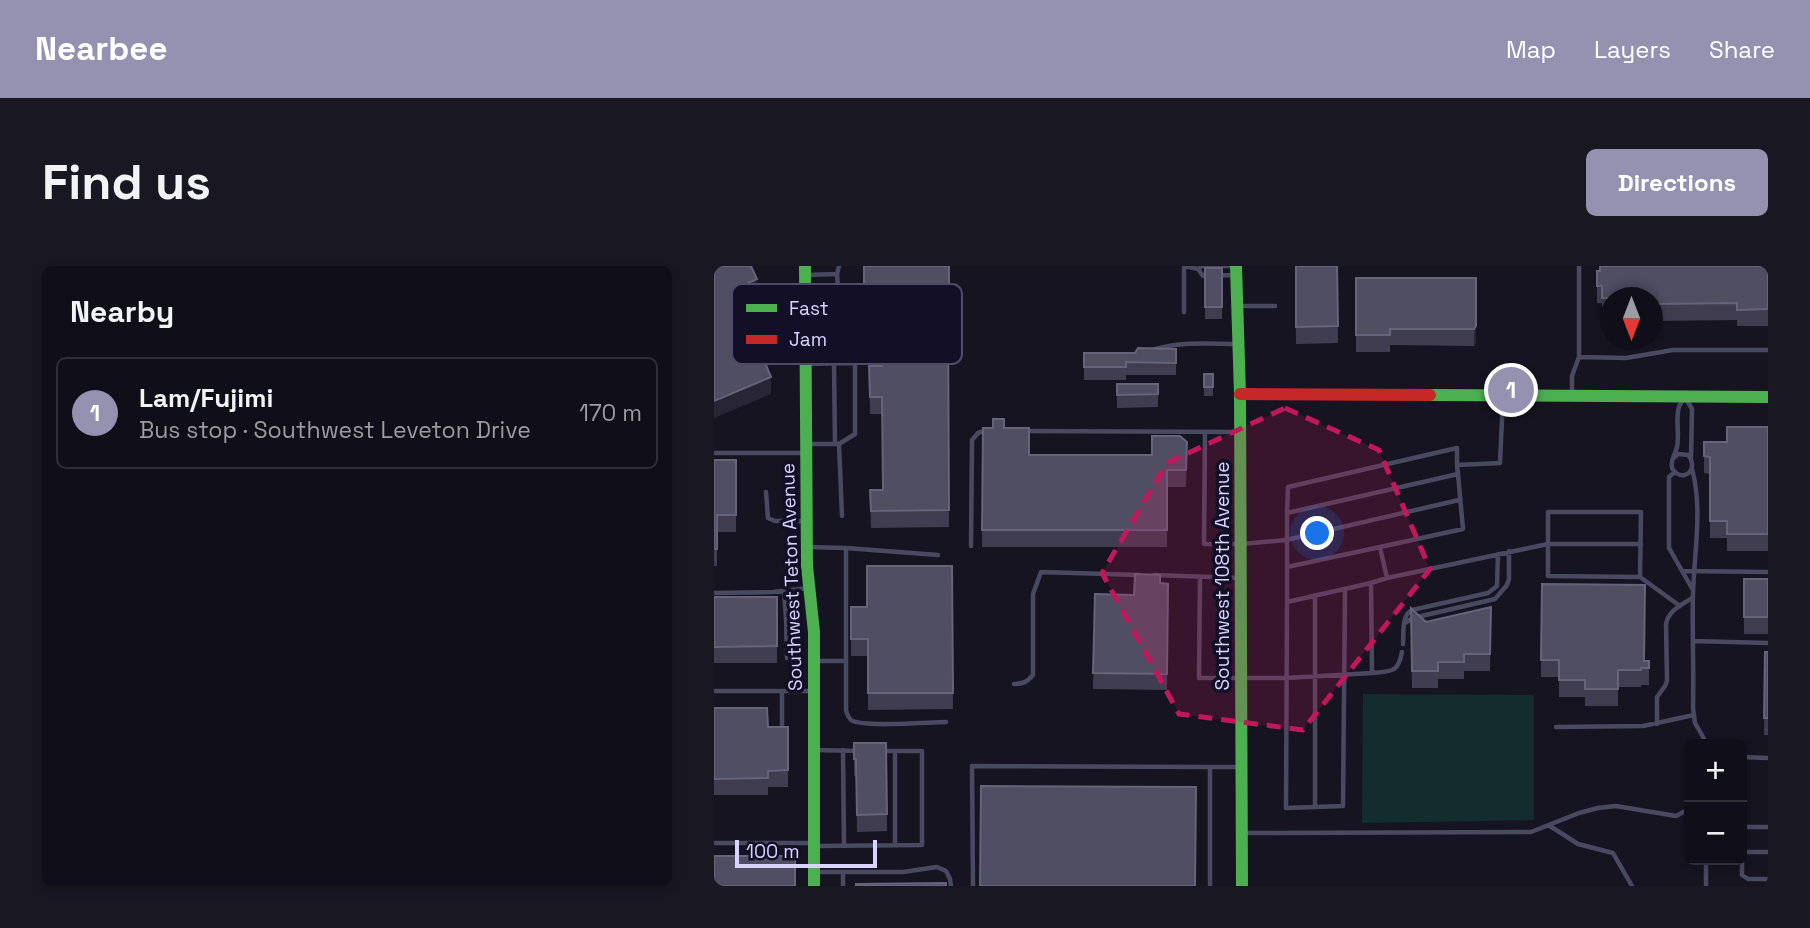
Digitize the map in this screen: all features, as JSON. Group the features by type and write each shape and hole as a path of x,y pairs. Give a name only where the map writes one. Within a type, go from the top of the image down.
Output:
{"street":[{"name":"Southwest 108th Avenue","path":"1236,269 1240,394 1242,886"},
{"name":"Southwest Teton Avenue","path":"806,364 807,547 814,661 814,886"},
{"path":"1240,394 1768,397"}],"lane":[{"path":"838,284 839,266"},
{"path":"1184,312 1184,266 1198,269 1206,266 1236,269"},
{"path":"1572,397 1572,376 1579,357 1578,266"},
{"path":"1198,269 1203,276 1236,269"},
{"path":"805,271 837,274"},
{"path":"1237,306 1275,306"},
{"path":"1148,351 1171,346 1238,344"},
{"path":"1579,357 1626,358 1673,349 1768,350"},
{"path":"834,364 842,516"},
{"path":"714,453 806,449 837,444 855,434 855,364"},
{"path":"1457,465 1500,463 1503,397"},
{"path":"1685,397 1679,408 1678,440 1671,464 1675,472 1684,475 1692,469"},
{"path":"1685,397 1692,409 1691,458 1696,484 1694,715 1704,739"},
{"path":"971,546 972,440 978,433 995,430"},
{"path":"1019,431 1240,432"},
{"path":"1205,432 1204,544 1286,540 1459,500"},
{"path":"1287,567 1463,529 1457,448 1288,487 1286,540 1286,808 1343,806 1345,589"},
{"path":"1674,458 1683,453 1691,458"},
{"path":"1675,472 1670,477 1668,548 1693,591"},
{"path":"1287,513 1458,474"},
{"path":"766,492 768,518 775,521 807,521"},
{"path":"1640,576 1641,512 1548,512 1548,576 1640,576 1680,606"},
{"path":"1287,602 1548,544 1641,544"},
{"path":"807,547 938,555"},
{"path":"1380,547 1387,578"},
{"path":"846,548 846,710 849,718 855,722 885,724 946,722"},
{"path":"1404,624 1413,618 1495,599 1509,579 1509,551"},
{"path":"1403,644 1404,624 1407,613 1412,610 1494,590 1497,586 1498,554"},
{"path":"1682,571 1768,572"},
{"path":"1014,684 1023,684 1033,675 1034,594 1041,572 1241,578"},
{"path":"1200,577 1199,678 1287,678 1373,673 1396,669 1400,664 1402,652"},
{"path":"1371,583 1373,673"},
{"path":"714,593 810,588"},
{"path":"784,591 787,657"},
{"path":"1315,596 1315,807"},
{"path":"1657,724 1657,697 1667,681 1668,616 1693,598"},
{"path":"1693,641 1768,643"},
{"path":"814,661 846,661"},
{"path":"714,691 814,691"},
{"path":"782,691 782,739"},
{"path":"1556,727 1623,727 1657,724 1694,715"},
{"path":"814,750 868,751"},
{"path":"843,750 844,845"},
{"path":"714,843 922,845 922,751 881,751"},
{"path":"895,751 895,845"},
{"path":"1747,757 1768,758"},
{"path":"973,886 972,766 1242,767"},
{"path":"1210,767 1210,886"},
{"path":"1242,833 1531,832 1579,813 1607,807 1616,806 1676,816 1684,812"},
{"path":"1549,826 1577,844 1613,853 1632,886"},
{"path":"1747,827 1768,827"},
{"path":"1747,852 1768,852"},
{"path":"1706,865 1706,886"},
{"path":"1742,865 1742,875 1748,879 1768,879"},
{"path":"814,872 903,872 937,867 946,871 951,886"},
{"path":"843,872 844,886"}],"highlighted area":[{"path":"1285,408 1379,450 1430,569 1303,730 1179,714 1102,573 1167,463"}],"green space":[{"path":"1363,694 1534,695 1534,820 1362,823"}],"building":[{"path":"714,266 751,266 757,279 746,284 732,284 732,364 766,364 771,377 714,401"},
{"path":"864,266 949,266 949,284 864,284"},
{"path":"1296,266 1337,266 1338,326 1296,327"},
{"path":"1600,266 1768,266 1768,309 1737,310 1737,303 1663,304 1663,287 1597,286 1597,271 1600,271"},
{"path":"1205,268 1222,268 1222,307 1205,307"},
{"path":"1356,278 1476,278 1476,326 1474,329 1390,329 1390,335 1356,335"},
{"path":"1138,348 1176,349 1176,363 1126,362 1126,367 1084,367 1084,353 1135,353"},
{"path":"948,364 949,510 871,511 870,490 883,490 882,397 870,397 869,366"},
{"path":"1204,374 1213,374 1213,387 1204,387"},
{"path":"1117,384 1158,384 1158,394 1117,395"},
{"path":"993,419 1004,419 1004,428 1029,428 1029,455 1152,455 1152,436 1180,436 1187,442 1186,470 1167,470 1167,530 982,530 983,428 993,428"},
{"path":"1727,427 1768,427 1768,534 1727,534 1727,521 1710,521 1710,457 1704,456 1704,442 1727,442"},
{"path":"714,460 736,460 736,515 717,515 717,549 714,549"},
{"path":"867,566 952,566 953,693 868,693 868,639 851,639 851,607 867,607"},
{"path":"1135,574 1160,575 1160,583 1168,584 1167,674 1093,673 1095,594 1134,595"},
{"path":"1744,579 1768,579 1768,617 1744,617"},
{"path":"1542,584 1645,585 1644,661 1649,661 1649,668 1618,670 1618,689 1585,689 1585,680 1559,680 1559,660 1541,660"},
{"path":"714,597 777,597 777,646 714,647"},
{"path":"1491,607 1490,654 1464,654 1464,662 1438,662 1438,671 1412,671 1411,608 1426,622"},
{"path":"1765,652 1768,652 1768,718 1764,718"},
{"path":"714,708 767,708 768,727 788,727 788,770 768,771 768,778 714,779"},
{"path":"854,743 886,743 887,814 857,815"},
{"path":"981,786 1196,787 1195,886 980,886"},
{"path":"714,856 795,856 795,886 714,886"},
{"path":"946,883 946,886 856,886 856,884"}],"traffic: fast":[{"path":"805,266 805,284"},
{"path":"1236,266 1240,394 1242,886"},
{"path":"806,364 807,566 814,632 814,886"},
{"path":"1430,395 1768,397"}],"traffic: jam":[{"path":"1240,394 1430,395"}],"place":[{"name":"Lam/Fujimi","path":"1511,390"}]}
